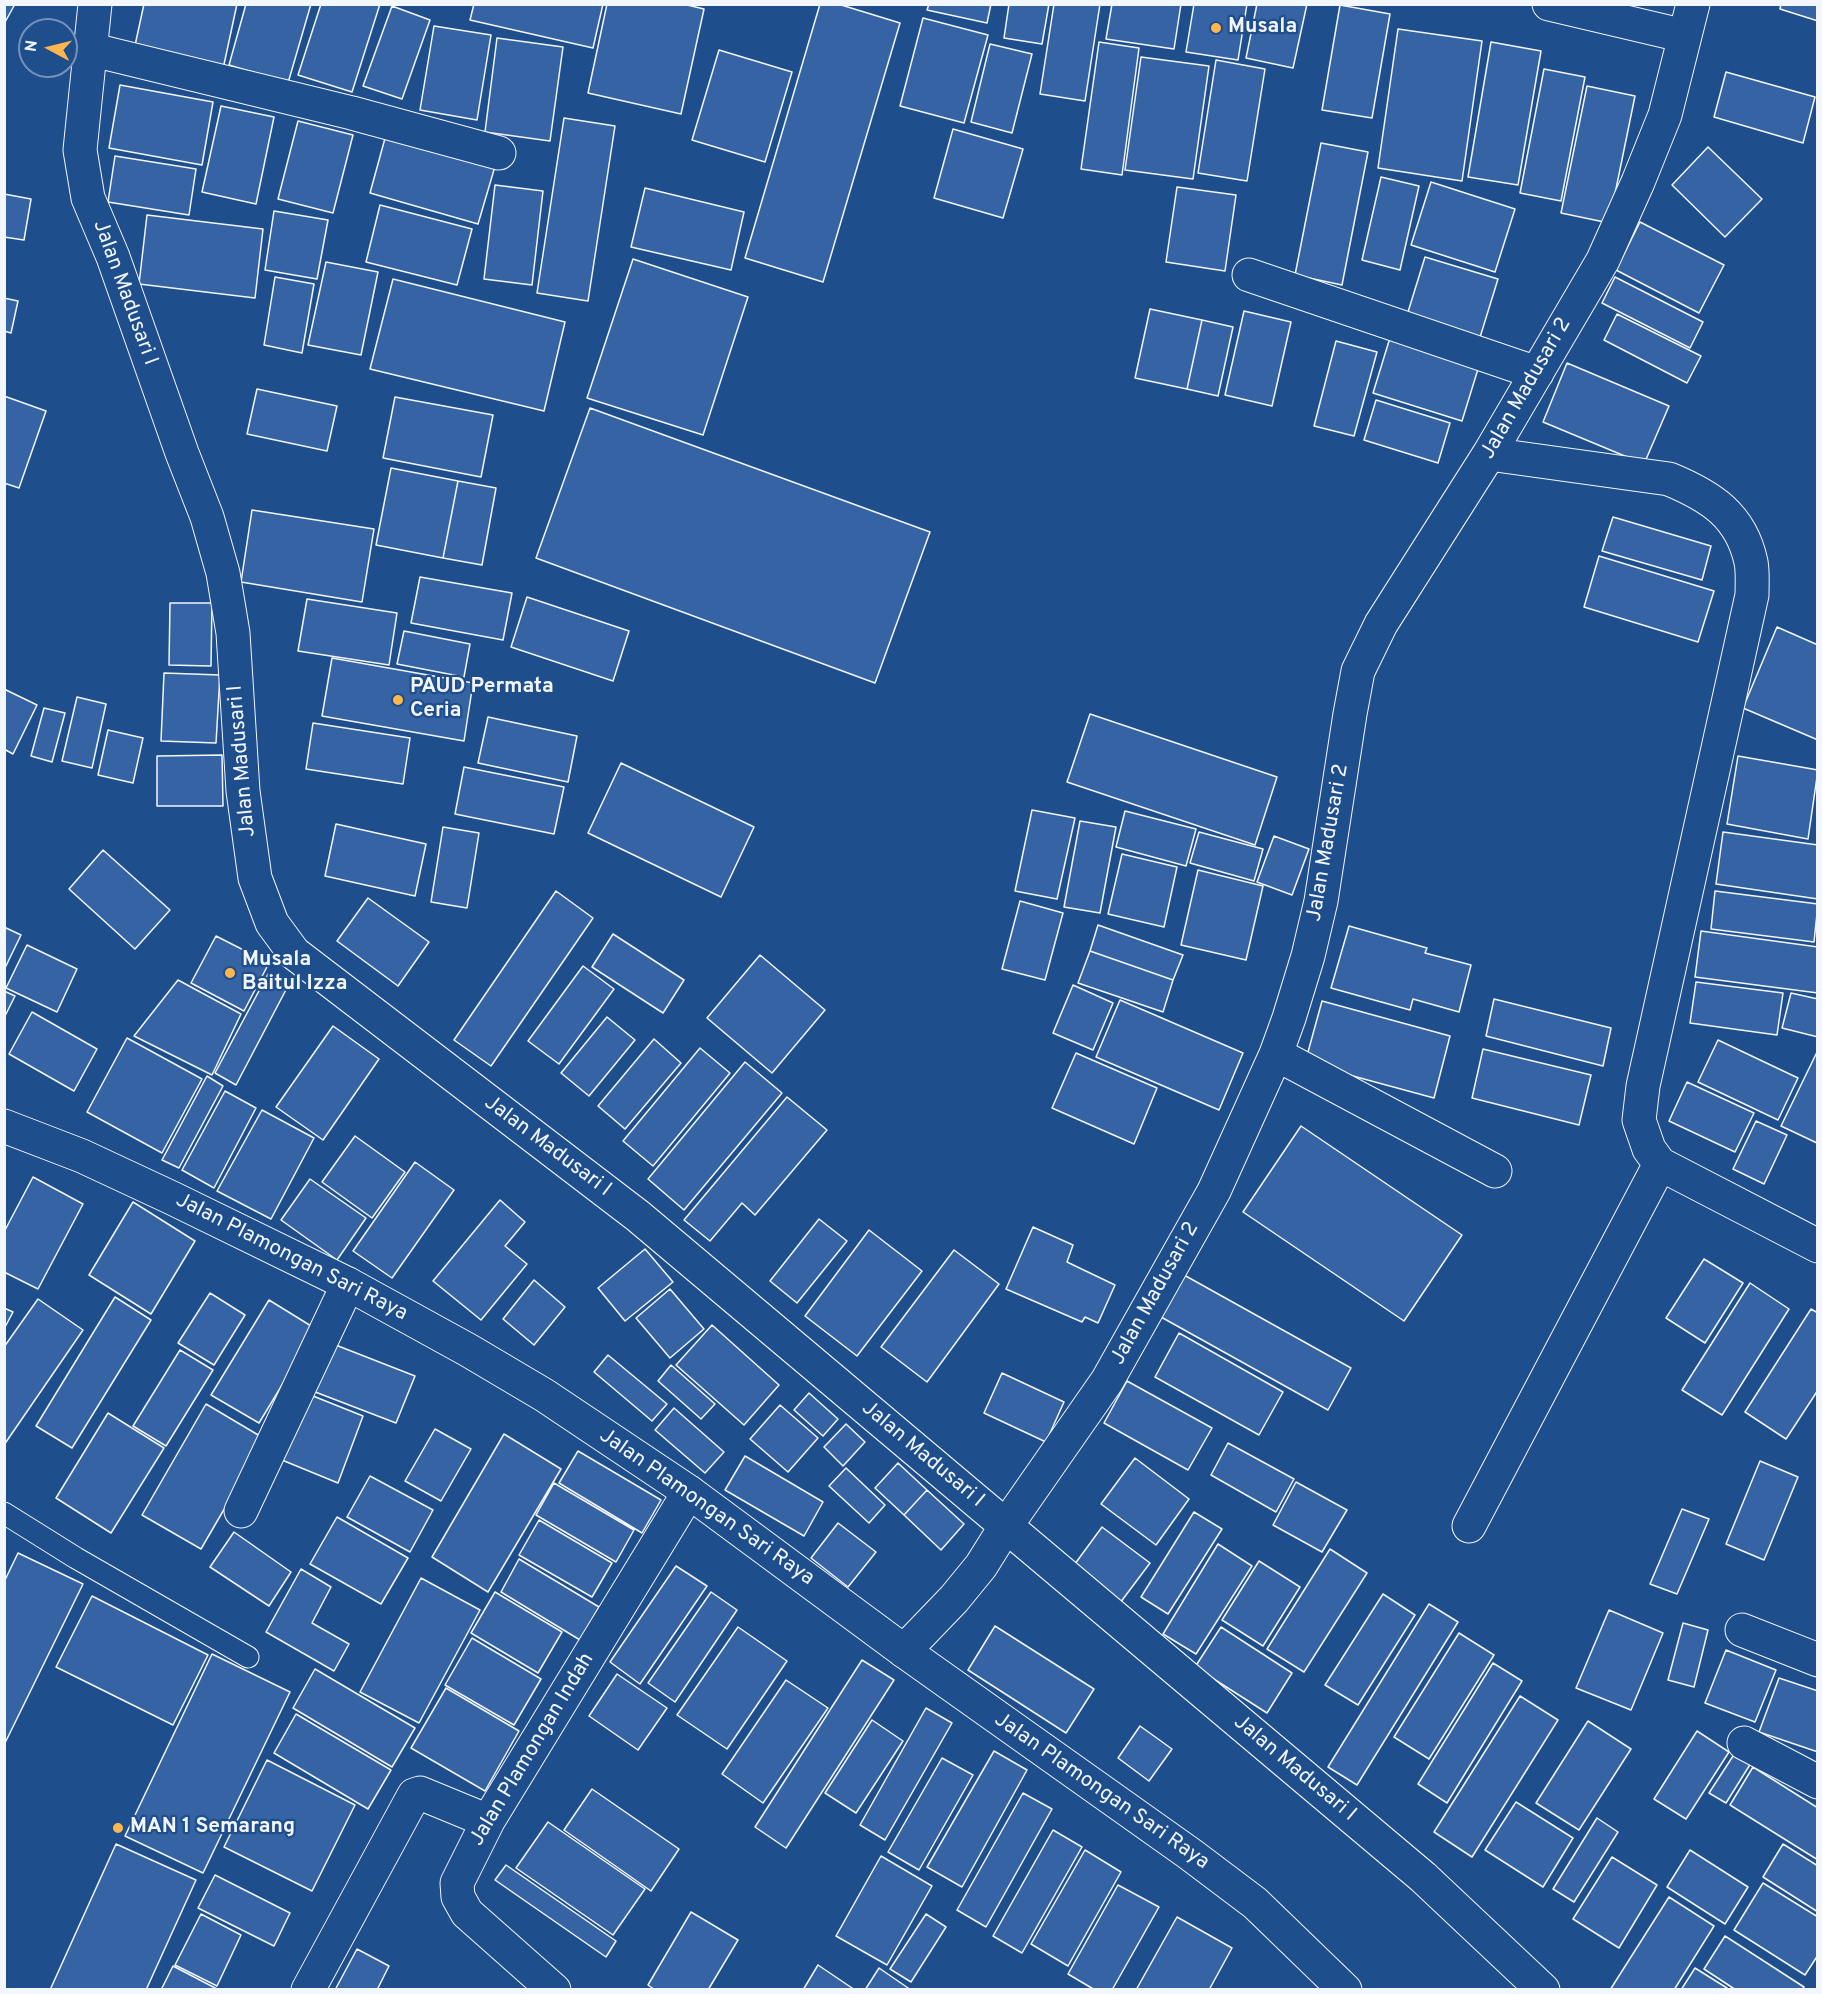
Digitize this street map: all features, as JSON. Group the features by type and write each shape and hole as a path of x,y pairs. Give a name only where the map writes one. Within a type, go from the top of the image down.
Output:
{"street":[{"name":"Jalan Madusari I","path":"95,4 80,150 88,198 113,257 207,517 223,573 233,633 243,791 255,878 272,923 294,953 638,1216 1423,1877 1543,1989"},
{"path":"1549,4 1685,36"},
{"name":"Jalan Madusari 2","path":"904,1651 954,1599 981,1566 1006,1526 1107,1381 1214,1191 1276,1054 1308,956 1321,902 1358,671 1381,624 1489,454 1603,260 1665,115 1693,4"},
{"path":"90,49 352,113 499,153"},
{"path":"1249,274 1537,373"},
{"path":"1489,454 1669,479 1696,490 1729,514 1743,537 1751,562 1752,594 1643,1086 1638,1120 1649,1149 1660,1164 1818,1246"},
{"path":"1276,1054 1496,1171"},
{"name":"Jalan Plamongan Sari Raya","path":"4,1126 92,1161 348,1284 544,1395 688,1492 904,1651 1190,1854 1246,1896 1345,1989"},
{"path":"1469,1526 1660,1164"},
{"path":"241,1511 348,1284"},
{"name":"Jalan Plamongan Indah","path":"554,1989 467,1913 458,1897 457,1883 488,1821 688,1492"},
{"path":"1742,1630 1818,1660"},
{"path":"1744,1743 1818,1782"},
{"path":"308,1989 414,1795 420,1792 488,1821"}],"lane":[{"path":"4,1513 76,1558 248,1657"}],"building":[{"path":"4,4 15,4 4,24"},
{"path":"144,4 237,4 223,69 134,50"},
{"path":"246,4 311,4 288,83 229,65"},
{"path":"321,4 380,4 352,92 298,75"},
{"path":"474,4 603,4 593,48 470,20"},
{"path":"607,4 683,4 704,9 681,114 588,93"},
{"path":"820,4 838,4 900,23 823,282 745,258"},
{"path":"929,4 991,4 987,23 927,10"},
{"path":"1009,4 1049,4 1042,44 1004,38"},
{"path":"1054,4 1100,4 1085,101 1040,94"},
{"path":"1112,4 1181,4 1174,49 1106,39"},
{"name":"Musala","path":"1194,4 1247,4 1238,60 1186,52"},
{"path":"1257,4 1307,4 1293,68 1246,58"},
{"path":"1781,4 1818,4 1818,21 1780,9"},
{"path":"1340,5 1390,14 1372,118 1322,110"},
{"path":"392,6 430,20 402,99 363,86"},
{"path":"923,18 988,35 964,123 900,106"},
{"path":"434,26 491,35 477,120 420,110"},
{"path":"1398,29 1482,41 1462,181 1378,168"},
{"path":"497,38 563,47 550,141 485,132"},
{"path":"1099,42 1139,48 1122,175 1081,169"},
{"path":"1491,42 1541,51 1518,185 1468,177"},
{"path":"990,44 1032,54 1012,133 971,122"},
{"path":"719,50 792,72 765,162 692,140"},
{"path":"1141,57 1209,66 1193,179 1125,170"},
{"path":"1216,60 1265,69 1247,181 1198,173"},
{"path":"1544,69 1585,77 1561,201 1520,193"},
{"path":"1726,72 1815,97 1803,143 1714,117"},
{"path":"120,85 213,102 202,165 109,148"},
{"path":"1587,86 1635,96 1609,223 1561,213"},
{"path":"221,106 274,117 256,204 202,192"},
{"path":"564,118 615,126 588,301 537,293"},
{"path":"298,121 353,135 333,213 278,199"},
{"path":"953,129 1023,149 1003,218 934,198"},
{"path":"387,131 496,163 478,224 370,193"},
{"path":"1321,143 1368,152 1342,285 1295,275"},
{"path":"1708,147 1762,199 1725,237 1672,185"},
{"path":"115,156 196,169 189,215 108,202"},
{"path":"1381,177 1419,186 1400,270 1362,260"},
{"path":"1431,182 1515,209 1495,272 1411,245"},
{"path":"495,185 543,191 532,285 484,279"},
{"path":"1177,187 1236,195 1225,271 1166,262"},
{"path":"645,188 744,212 731,270 631,247"},
{"path":"4,194 31,199 24,240 4,237"},
{"path":"380,205 472,229 457,285 366,262"},
{"path":"274,211 328,220 317,279 265,270"},
{"path":"147,215 263,229 255,298 139,284"},
{"path":"1640,222 1724,265 1699,313 1616,270"},
{"path":"1425,257 1498,279 1477,347 1404,325"},
{"path":"633,259 748,297 703,435 587,398"},
{"path":"326,262 378,272 361,355 308,345"},
{"path":"275,277 314,284 302,353 264,345"},
{"path":"1615,277 1703,322 1690,348 1602,303"},
{"path":"393,279 565,322 544,411 370,369"},
{"path":"4,298 18,301 11,333 4,331"},
{"path":"1150,309 1202,320 1187,389 1135,378"},
{"path":"1244,311 1291,322 1272,406 1225,395"},
{"path":"1617,314 1701,356 1687,383 1604,340"},
{"path":"1202,320 1233,327 1218,396 1187,389"},
{"path":"1393,328 1482,356 1462,421 1373,393"},
{"path":"1336,341 1377,352 1354,436 1314,426"},
{"path":"1567,363 1669,406 1644,464 1543,422"},
{"path":"257,389 337,406 327,451 247,434"},
{"path":"4,396 46,411 19,488 4,483"},
{"path":"395,397 493,415 481,477 383,458"},
{"path":"1376,400 1450,423 1438,463 1364,440"},
{"path":"590,408 930,532 875,683 536,558"},
{"path":"391,468 458,481 443,558 376,545"},
{"path":"458,481 496,488 482,565 443,558"},
{"path":"252,510 374,529 362,602 241,582"},
{"path":"1613,517 1711,546 1702,580 1602,551"},
{"path":"1599,556 1714,591 1698,642 1584,607"},
{"path":"420,577 512,593 503,640 411,623"},
{"path":"527,597 629,631 613,681 511,647"},
{"path":"307,599 397,613 389,665 298,651"},
{"path":"170,603 212,603 211,666 169,665"},
{"path":"1777,627 1818,645 1818,740 1743,708"},
{"path":"404,631 470,644 464,677 397,664"},
{"name":"PAUD Permata Ceria","path":"332,658 473,683 464,741 322,716"},
{"path":"164,673 220,675 216,743 161,741"},
{"path":"4,689 37,705 13,754 4,749"},
{"path":"77,697 106,704 92,768 62,761"},
{"path":"44,708 65,713 52,762 31,756"},
{"path":"1090,714 1277,777 1255,845 1067,782"},
{"path":"488,717 577,736 568,782 478,763"},
{"path":"313,723 410,738 403,784 306,769"},
{"path":"108,730 143,738 133,783 98,775"},
{"path":"222,755 223,806 157,806 157,756"},
{"path":"1738,756 1818,770 1808,839 1727,824"},
{"path":"621,763 754,827 721,897 588,833"},
{"path":"464,767 564,787 554,834 455,814"},
{"path":"1032,810 1075,818 1057,899 1015,891"},
{"path":"1125,811 1196,829 1186,866 1116,847"},
{"path":"1080,821 1116,827 1100,913 1064,907"},
{"path":"336,824 426,844 415,896 325,876"},
{"path":"443,827 479,833 467,908 431,902"},
{"path":"1199,832 1263,849 1254,881 1190,863"},
{"path":"1723,832 1818,845 1818,899 1716,884"},
{"path":"1274,836 1309,849 1292,895 1257,882"},
{"path":"103,850 170,910 135,949 69,889"},
{"path":"1122,854 1177,867 1164,927 1108,914"},
{"path":"1198,870 1263,886 1246,960 1181,945"},
{"path":"556,891 593,918 491,1066 454,1040"},
{"path":"1715,891 1818,904 1814,942 1711,929"},
{"path":"368,898 429,942 398,986 337,941"},
{"path":"1020,901 1063,913 1045,980 1002,969"},
{"path":"1098,925 1183,955 1173,980 1090,951"},
{"path":"1349,926 1427,948 1425,953 1471,965 1459,1012 1413,999 1410,1010 1331,988"},
{"path":"4,927 21,935 4,970"},
{"path":"1701,931 1818,947 1818,993 1695,977"},
{"path":"613,934 684,980 663,1013 592,967"},
{"name":"Musala Baitul Izza","path":"216,936 269,963 244,1011 191,983"},
{"path":"27,945 77,969 57,1012 6,988"},
{"path":"1090,951 1173,980 1163,1012 1078,983"},
{"path":"760,955 825,1010 772,1073 707,1018"},
{"path":"583,966 614,989 559,1064 528,1041"},
{"path":"268,974 289,984 236,1085 215,1073"},
{"path":"178,980 241,1014 212,1075 134,1036"},
{"path":"1696,982 1783,993 1777,1035 1690,1023"},
{"path":"1073,985 1113,1003 1093,1050 1053,1033"},
{"path":"4,991 15,996 4,1018"},
{"path":"1791,993 1818,999 1818,1037 1782,1028"},
{"path":"1494,999 1611,1028 1603,1066 1486,1036"},
{"path":"1120,1000 1243,1053 1219,1110 1096,1057"},
{"path":"1322,1001 1450,1036 1434,1098 1305,1063"},
{"path":"32,1012 97,1049 74,1091 9,1054"},
{"path":"607,1017 635,1040 589,1096 561,1073"},
{"path":"333,1026 379,1059 323,1140 276,1107"},
{"path":"127,1038 202,1079 162,1153 87,1112"},
{"path":"654,1039 681,1063 625,1129 598,1106"},
{"path":"1718,1040 1798,1078 1778,1120 1698,1082"},
{"path":"700,1048 730,1073 653,1166 623,1141"},
{"path":"1483,1049 1591,1075 1579,1125 1472,1098"},
{"path":"1818,1050 1818,1143 1817,1143 1781,1126"},
{"path":"1076,1053 1157,1088 1134,1144 1052,1108"},
{"path":"745,1062 782,1093 684,1210 648,1179"},
{"path":"207,1076 223,1086 179,1168 162,1160"},
{"path":"1687,1082 1754,1113 1735,1152 1669,1121"},
{"path":"225,1091 256,1108 214,1188 182,1170"},
{"path":"787,1097 827,1130 755,1215 742,1203 710,1241 684,1220"},
{"path":"262,1110 314,1138 271,1219 217,1191"},
{"path":"1756,1121 1787,1135 1764,1184 1733,1169"},
{"path":"1301,1126 1462,1235 1404,1321 1243,1212"},
{"path":"355,1136 405,1172 372,1218 322,1182"},
{"path":"415,1162 454,1190 392,1278 353,1251"},
{"path":"33,1177 83,1204 38,1289 4,1272 4,1232"},
{"path":"310,1179 366,1218 337,1260 281,1220"},
{"path":"500,1200 525,1222 505,1246 527,1264 481,1320 433,1281"},
{"path":"133,1202 195,1241 151,1314 89,1275"},
{"path":"819,1219 847,1241 797,1303 770,1281"},
{"path":"1033,1227 1073,1245 1067,1262 1115,1285 1098,1323 1085,1317 1082,1322 1006,1289"},
{"path":"869,1230 922,1271 857,1356 805,1316"},
{"path":"645,1249 673,1282 625,1321 598,1288"},
{"path":"954,1250 999,1284 927,1382 881,1347"},
{"path":"1704,1259 1743,1283 1705,1343 1666,1318"},
{"path":"1184,1275 1351,1368 1328,1410 1161,1317"},
{"path":"534,1280 565,1307 534,1345 503,1319"},
{"path":"1750,1283 1789,1309 1722,1415 1682,1390"},
{"path":"670,1289 704,1329 670,1358 636,1318"},
{"path":"210,1293 245,1315 214,1365 178,1343"},
{"path":"115,1297 151,1320 72,1448 36,1426"},
{"path":"38,1299 83,1330 4,1445 4,1347"},
{"path":"269,1300 316,1329 259,1423 211,1395"},
{"path":"4,1308 13,1312 4,1329"},
{"path":"1811,1309 1818,1313 1818,1390 1786,1439 1745,1412"},
{"path":"712,1325 779,1385 744,1425 676,1365"},
{"path":"1179,1333 1283,1392 1259,1435 1155,1377"},
{"path":"328,1342 415,1376 396,1423 310,1390"},
{"path":"180,1350 213,1370 166,1446 133,1426"},
{"path":"608,1355 667,1404 652,1421 594,1372"},
{"path":"671,1365 715,1404 701,1419 658,1381"},
{"path":"1002,1373 1064,1402 1046,1442 984,1413"},
{"path":"1127,1381 1212,1428 1188,1470 1104,1423"},
{"path":"303,1392 363,1416 338,1483 277,1458"},
{"path":"809,1393 838,1419 823,1436 794,1410"},
{"path":"206,1404 265,1439 201,1549 142,1515"},
{"path":"780,1405 818,1438 788,1472 750,1439"},
{"path":"674,1408 724,1452 705,1473 655,1430"},
{"path":"108,1413 164,1448 111,1533 56,1498"},
{"path":"846,1424 865,1442 843,1466 824,1447"},
{"path":"435,1429 471,1449 441,1501 405,1481"},
{"path":"504,1434 561,1469 488,1592 432,1557"},
{"path":"1228,1443 1294,1479 1276,1512 1211,1475"},
{"path":"578,1451 661,1500 642,1533 559,1483"},
{"path":"745,1456 823,1502 804,1536 725,1490"},
{"path":"1135,1458 1189,1499 1156,1545 1101,1504"},
{"path":"1760,1461 1798,1477 1764,1560 1726,1544"},
{"path":"898,1463 927,1490 904,1515 875,1488"},
{"path":"846,1468 885,1505 869,1523 829,1486"},
{"path":"370,1476 433,1510 410,1552 347,1517"},
{"path":"1296,1482 1347,1510 1322,1552 1273,1525"},
{"path":"554,1483 634,1530 616,1562 536,1515"},
{"path":"927,1490 964,1524 941,1550 904,1515"},
{"path":"1682,1509 1709,1519 1677,1594 1650,1584"},
{"path":"1194,1512 1222,1529 1168,1614 1141,1597"},
{"path":"337,1517 408,1558 381,1604 310,1564"},
{"path":"539,1520 612,1563 592,1597 519,1555"},
{"path":"838,1523 876,1552 848,1587 811,1558"},
{"path":"1102,1527 1150,1563 1117,1607 1069,1572"},
{"path":"234,1532 291,1572 269,1606 210,1567"},
{"path":"1218,1544 1252,1566 1196,1654 1163,1634"},
{"path":"1330,1549 1367,1573 1304,1672 1267,1649"},
{"path":"18,1553 83,1584 4,1745 4,1582"},
{"path":"519,1559 599,1607 580,1640 501,1592"},
{"path":"1259,1561 1300,1587 1263,1646 1222,1620"},
{"path":"676,1566 707,1586 640,1684 610,1662"},
{"path":"301,1569 331,1587 312,1623 349,1644 334,1671 266,1632"},
{"path":"421,1578 480,1610 419,1723 360,1692"},
{"path":"495,1592 562,1632 538,1673 471,1633"},
{"path":"711,1592 737,1610 675,1702 648,1683"},
{"path":"1383,1594 1415,1615 1358,1705 1325,1685"},
{"path":"92,1596 208,1655 173,1725 56,1667"},
{"path":"1429,1604 1458,1622 1357,1785 1328,1767"},
{"path":"1609,1610 1663,1633 1631,1710 1576,1688"},
{"path":"1683,1623 1708,1630 1694,1687 1668,1680"},
{"path":"995,1626 1094,1689 1066,1733 968,1670"},
{"path":"738,1627 787,1661 727,1749 677,1715"},
{"path":"1221,1627 1292,1673 1267,1713 1195,1667"},
{"path":"1459,1633 1494,1655 1429,1759 1394,1737"},
{"path":"472,1638 541,1679 514,1725 445,1685"},
{"path":"1726,1650 1776,1670 1755,1722 1705,1703"},
{"path":"212,1654 290,1692 203,1873 125,1836"},
{"path":"862,1660 894,1680 786,1848 755,1827"},
{"path":"1493,1663 1522,1681 1447,1803 1418,1784"},
{"path":"315,1669 415,1728 392,1767 293,1708"},
{"path":"617,1674 667,1708 638,1750 589,1716"},
{"path":"1779,1678 1818,1691 1818,1752 1759,1732"},
{"path":"786,1680 828,1708 763,1803 722,1774"},
{"path":"446,1688 519,1731 485,1791 411,1748"},
{"path":"1520,1696 1558,1720 1472,1857 1434,1832"},
{"path":"926,1708 952,1723 885,1840 860,1825"},
{"path":"296,1714 391,1770 368,1809 274,1753"},
{"path":"872,1720 903,1741 856,1813 825,1793"},
{"path":"1588,1721 1631,1749 1579,1830 1536,1803"},
{"path":"1140,1726 1172,1749 1149,1781 1118,1758"},
{"path":"1697,1731 1729,1752 1686,1819 1654,1799"},
{"path":"994,1751 1027,1770 962,1887 927,1867"},
{"path":"1735,1753 1751,1763 1726,1803 1709,1793"},
{"path":"942,1758 973,1775 919,1870 888,1852"},
{"path":"267,1760 355,1805 312,1891 224,1847"},
{"path":"1753,1767 1818,1808 1818,1860 1730,1805"},
{"path":"592,1789 679,1849 651,1891 564,1830"},
{"path":"1023,1793 1052,1809 986,1927 957,1910"},
{"path":"1516,1802 1573,1838 1543,1887 1485,1850"},
{"path":"1597,1818 1618,1832 1574,1902 1553,1889"},
{"path":"548,1822 645,1889 613,1935 516,1868"},
{"path":"1053,1830 1082,1847 1022,1953 993,1936"},
{"path":"116,1844 196,1880 146,1990 50,1990"},
{"path":"1783,1844 1818,1866 1818,1912 1763,1877"},
{"path":"1085,1850 1121,1872 1068,1966 1031,1944"},
{"path":"1690,1850 1748,1887 1725,1924 1667,1887"},
{"path":"881,1856 932,1886 887,1965 836,1936"},
{"path":"1612,1857 1657,1885 1619,1948 1573,1919"},
{"path":"506,1865 616,1941 606,1957 495,1880"},
{"path":"215,1875 290,1913 274,1946 198,1908"},
{"path":"1763,1883 1818,1917 1818,1955 1805,1975 1734,1930"},
{"path":"1118,1885 1159,1907 1112,1990 1095,1990 1068,1974"},
{"path":"1669,1897 1714,1926 1674,1990 1610,1990"},
{"path":"691,1912 738,1940 708,1990 655,1990 648,1985"},
{"path":"201,1914 241,1935 217,1986 175,1965"},
{"path":"926,1914 946,1927 911,1982 890,1969"},
{"path":"1177,1917 1232,1948 1209,1990 1136,1990"},
{"path":"1725,1936 1804,1987 1802,1990 1736,1990 1704,1969"},
{"path":"357,1949 389,1966 377,1990 335,1990"},
{"path":"818,1965 855,1990 803,1990"},
{"path":"173,1966 219,1990 161,1990"},
{"path":"879,1968 911,1990 865,1990"},
{"path":"1695,1968 1727,1988 1726,1990 1681,1990"}],"place":[{"name":"Musala","path":"1216,28"},
{"name":"PAUD Permata Ceria","path":"398,700"},
{"name":"Musala Baitul Izza","path":"230,973"},
{"name":"MAN 1 Semarang","path":"118,1828"}]}
